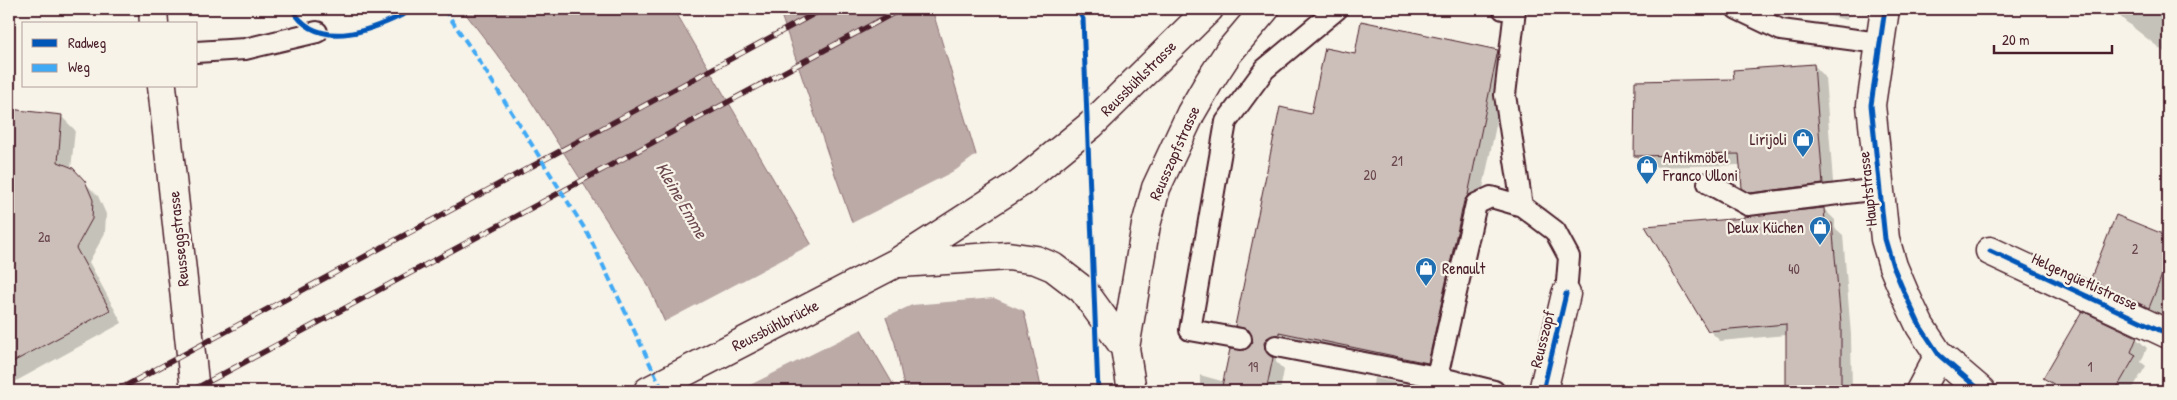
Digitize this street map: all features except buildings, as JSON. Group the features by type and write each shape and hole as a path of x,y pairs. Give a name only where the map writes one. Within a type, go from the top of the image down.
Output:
{"main road":[{"path":"153,9 154,22"},
{"name":"Reussbühlstrasse","path":"1020,183 1091,126 1209,9"},
{"name":"Reusszopfstrasse","path":"1132,391 1125,348 1146,225 1156,188 1191,113 1209,82 1228,53 1265,9"},
{"name":"Hauptstrasse","path":"1885,9 1870,105 1885,239 1893,266 1920,326 1939,355 1981,391"},
{"name":"Reusseggstrasse","path":"162,88 195,391"},
{"name":"Reussbühlbrücke","path":"647,390 896,263 1020,183"},
{"name":"Helgengüetlistrasse","path":"1990,251 2168,334"},
{"name":"Reussbühlbrücke","path":"896,263 1008,256 1036,260 1053,267"},
{"name":"Reusszopfstrasse","path":"1053,267 1083,290 1125,348"},
{"name":"Reusszopf","path":"1543,391 1566,294"},
{"path":"1920,391 1939,355"}],"lane":[{"path":"1241,339 1190,330 1226,122 1264,69 1338,9"},
{"path":"1503,9 1515,10 1504,95 1522,206"},
{"path":"1737,9 1781,30 1879,43"},
{"path":"198,52 245,49 317,32"},
{"path":"1708,183 1748,205 1879,189"},
{"path":"1437,378 1476,204 1491,196 1522,206 1555,231 1570,257 1566,294"},
{"path":"1276,346 1494,391"}],"water":[{"name":"Kleine Emme","path":"462,9 674,9 897,391 696,391 649,287 524,90"},
{"path":"779,9 932,9 1026,320 1042,391 905,391 895,343"}],"pier":[{"path":"979,153 1027,312 994,298 912,305 884,318 850,224 956,170"},
{"path":"814,243 864,328 738,391 693,391 662,323"}],"railway":[{"path":"116,391 823,9"},
{"path":"191,391 901,9"}],"marked path":[{"path":"444,9 478,59 588,234 663,391"}],"cycle path":[{"path":"292,9 304,23 317,31 333,34 367,29 414,9"},
{"path":"1077,9 1083,19 1098,391"},
{"path":"1885,9 1871,105 1885,239 1893,266 1920,326 1939,355 1981,391"},
{"path":"1990,251 2168,334"},
{"path":"1543,391 1566,294"}],"place":[{"name":"Lirijoli","path":"1803,158"},
{"name":"Antikmöbel Franco Ulloni","path":"1647,185"},
{"name":"Delux Küchen","path":"1820,246"},
{"name":"Renault","path":"1426,287"}]}
